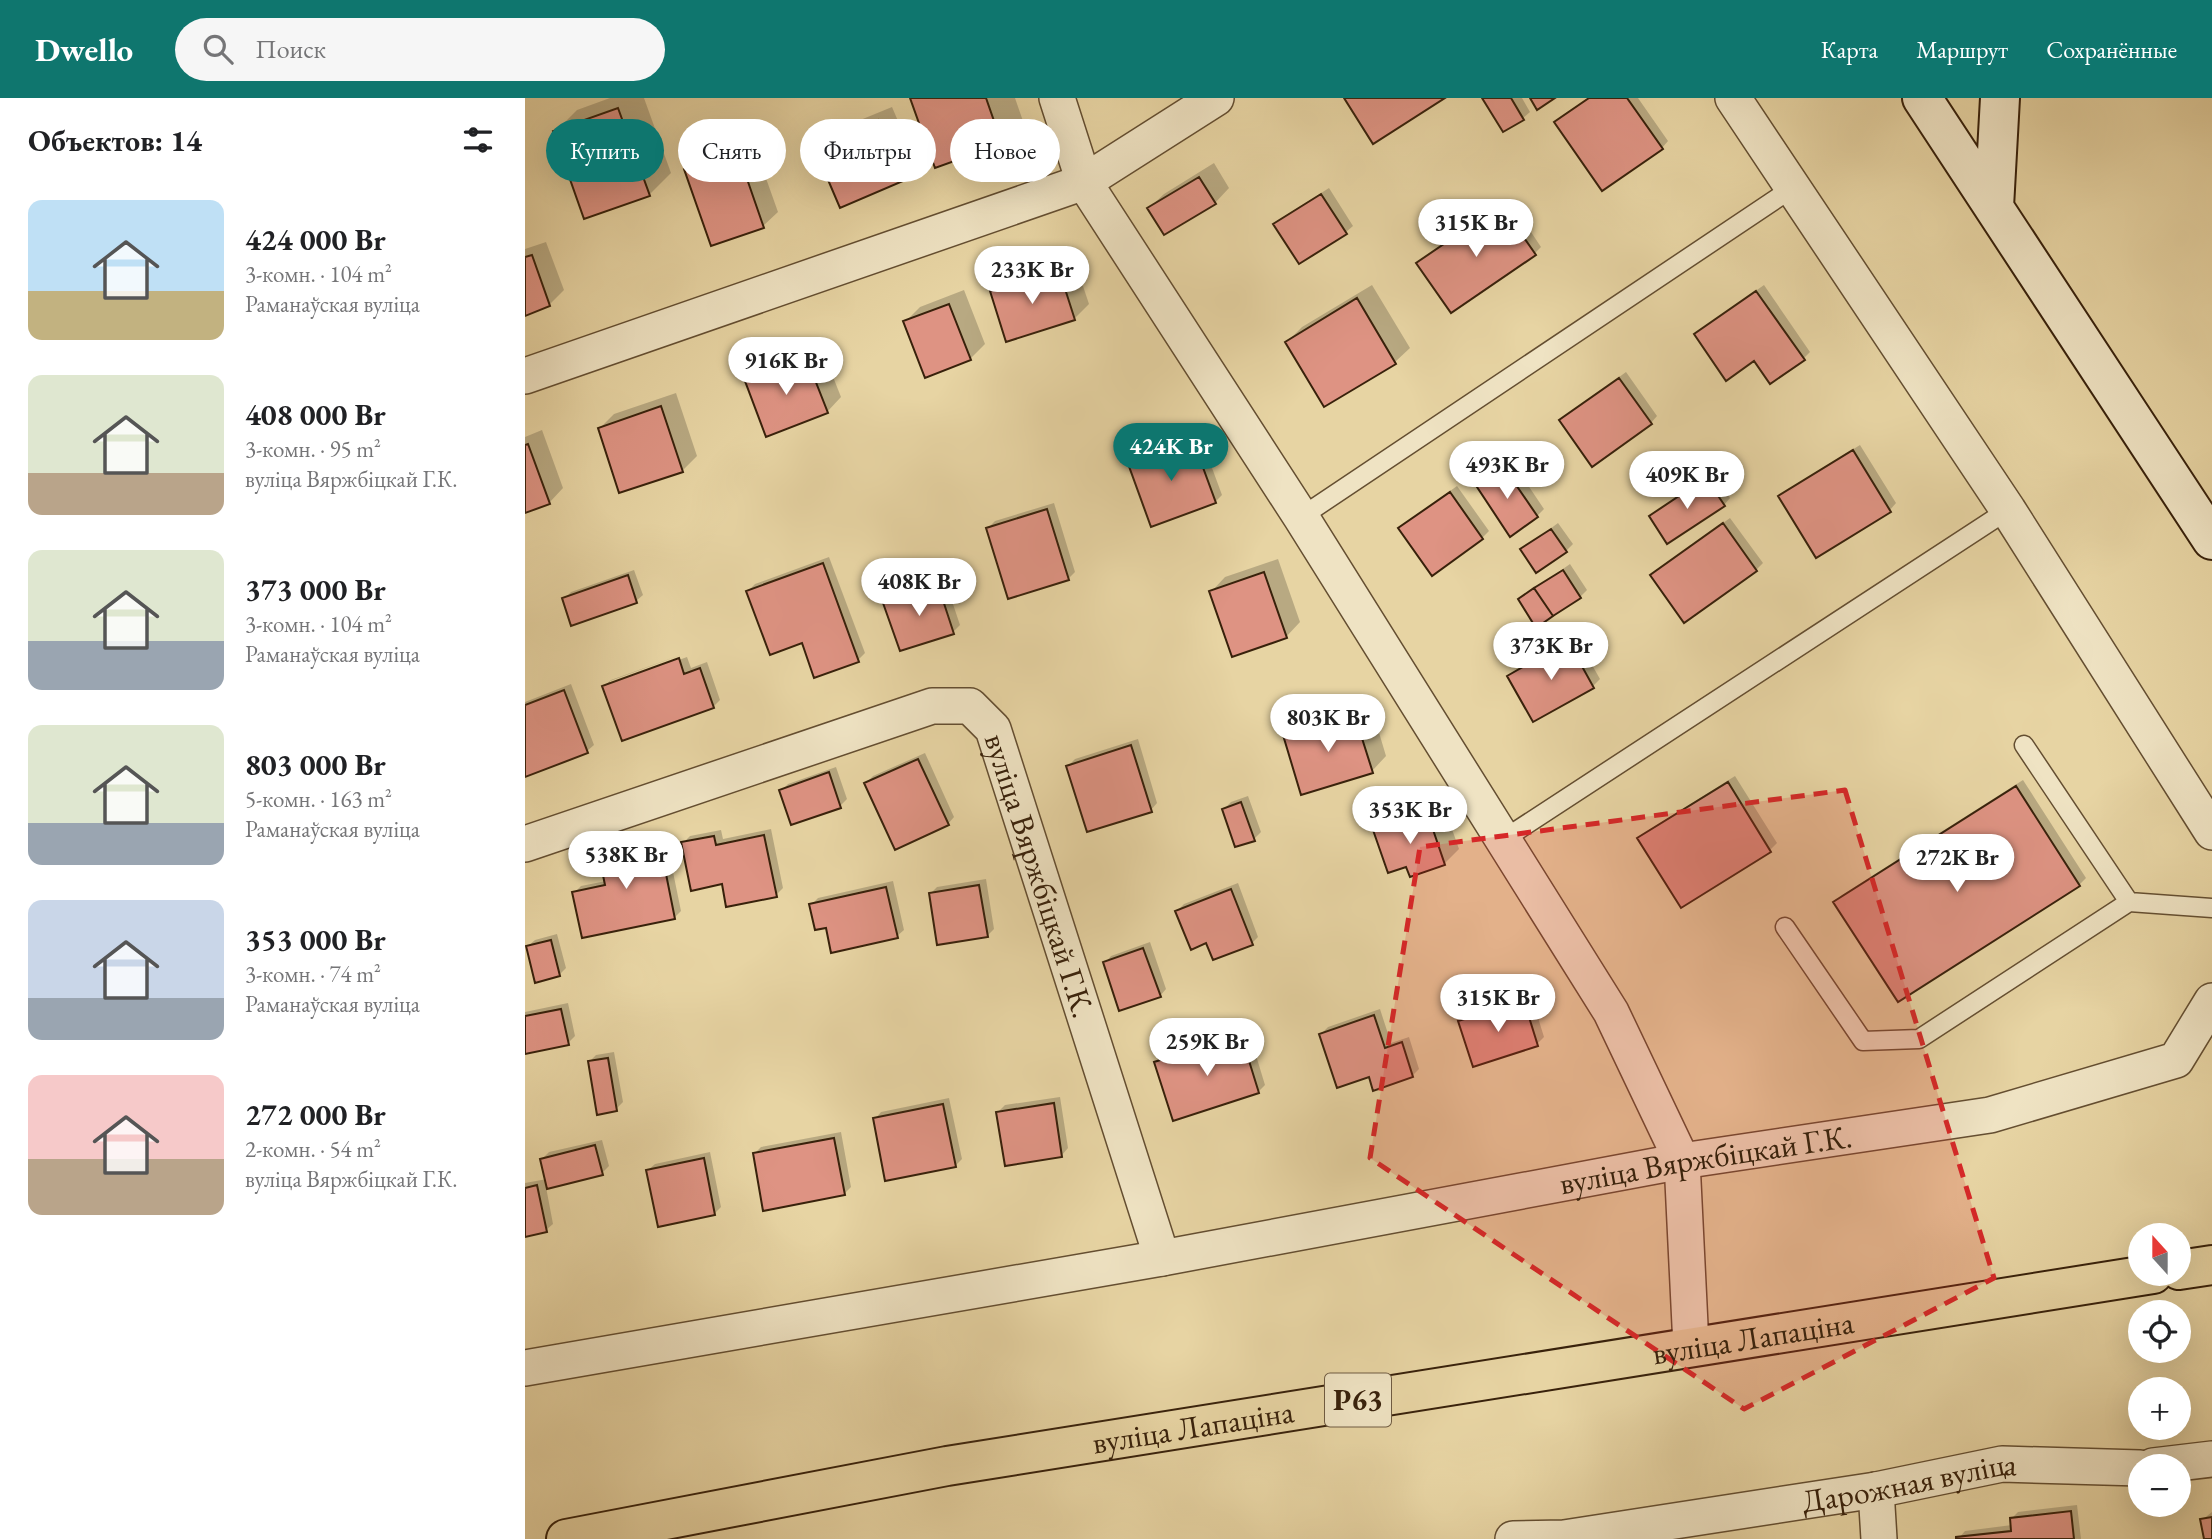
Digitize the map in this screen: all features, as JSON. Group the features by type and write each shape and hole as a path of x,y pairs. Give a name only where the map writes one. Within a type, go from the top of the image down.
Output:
{"main road":[{"path":"1922,98 2212,540"},
{"path":"1994,207 2000,98"},
{"path":"2191,1268 2212,1265"},
{"name":"вуліца Лапаціна","path":"566,1539 947,1466 2128,1278"}],"street":[{"path":"1057,98 1084,182 1301,517 1611,1012 1682,1161 1691,1346"},
{"path":"525,376 1084,182 1216,98"},
{"path":"1733,98 2008,510 2212,832"},
{"name":"вуліца Вяржбіцкай Г.К.","path":"525,844 932,706 970,706 993,729 1162,1258"},
{"name":"вуліца Вяржбіцкай Г.К.","path":"525,1368 1162,1258 1682,1161 1990,1115 2176,1060 2212,1001"},
{"path":"2191,1461 2212,1459"},
{"name":"Дарожная вуліца","path":"1513,1539 1564,1538 1876,1490 2002,1464 2128,1468"},
{"path":"1876,1490 1879,1539"}],"lane":[{"path":"1301,517 1794,187"},
{"path":"1504,839 2008,510"},
{"path":"2024,745 2129,902"},
{"path":"1785,927 1863,1041 1919,1039 2129,902 2212,908"}],"highlighted area":[{"path":"1845,790 1994,1278 1744,1409 1370,1158 1420,847"}],"building":[{"path":"910,98 986,98 993,119 950,119 950,163 936,168 936,119 918,119"},
{"path":"1344,98 1445,98 1373,144"},
{"path":"1482,98 1511,98 1524,120 1503,132"},
{"path":"1530,98 1555,98 1537,110"},
{"path":"1589,98 1627,98 1663,149 1602,191 1554,122"},
{"path":"618,108 622,119 587,119"},
{"path":"1199,177 1216,204 1164,235 1147,208"},
{"path":"571,182 645,182 650,196 584,219"},
{"path":"689,182 748,182 764,228 711,246"},
{"path":"829,182 901,182 840,208"},
{"path":"1321,194 1347,234 1299,264 1273,224"},
{"path":"1501,205 1536,255 1451,313 1416,263"},
{"path":"532,255 550,306 525,316 525,257"},
{"path":"1059,270 1075,320 1006,342 990,291"},
{"path":"1756,291 1805,360 1770,384 1754,361 1726,381 1694,334"},
{"path":"1357,298 1396,364 1324,407 1285,342"},
{"path":"949,304 971,360 925,378 903,321"},
{"path":"806,357 828,413 766,437 745,381"},
{"path":"1619,378 1652,424 1592,467 1559,420"},
{"path":"661,406 683,472 619,493 598,428"},
{"path":"1194,443 1216,503 1151,527 1126,458 1166,444 1169,452"},
{"path":"528,444 550,504 525,513 525,445"},
{"path":"1853,450 1891,512 1816,558 1778,496"},
{"path":"1503,466 1538,517 1510,537 1475,484"},
{"path":"1706,478 1725,506 1667,544 1649,516"},
{"path":"1450,492 1483,539 1432,576 1398,528"},
{"path":"1047,509 1069,580 1008,599 986,528"},
{"path":"1723,523 1757,571 1684,623 1650,575"},
{"path":"1551,529 1567,552 1536,573 1520,549"},
{"path":"823,563 859,662 814,678 802,643 770,655 746,591"},
{"path":"1563,570 1581,598 1553,616 1534,588"},
{"path":"1264,572 1287,638 1232,657 1209,591"},
{"path":"628,575 637,603 571,626 562,598"},
{"path":"938,585 954,634 900,651 883,603"},
{"path":"1534,588 1553,616 1536,628 1518,599"},
{"path":"1568,641 1594,688 1533,722 1507,676"},
{"path":"679,658 684,674 700,668 714,708 622,741 602,686"},
{"path":"564,690 588,753 525,777 525,705"},
{"path":"1354,713 1373,773 1301,795 1283,735"},
{"path":"1131,745 1152,812 1087,832 1066,766"},
{"path":"918,759 949,825 895,850 864,783"},
{"path":"829,772 841,808 791,825 779,790"},
{"path":"1728,782 1771,852 1681,908 1637,838"},
{"path":"2016,786 2080,886 1898,1002 1833,902"},
{"path":"1241,802 1255,841 1235,847 1222,809"},
{"path":"1427,812 1445,865 1410,877 1406,867 1388,873 1373,830"},
{"path":"764,835 777,897 726,907 722,884 691,891 681,842 714,836 716,845"},
{"path":"659,839 675,919 582,938 572,892 605,885 598,851"},
{"path":"979,885 988,937 937,945 929,893"},
{"path":"886,887 898,938 831,953 826,928 815,930 809,904"},
{"path":"1231,889 1253,945 1213,960 1206,943 1191,950 1175,911"},
{"path":"551,940 560,976 535,983 526,946"},
{"path":"1143,948 1161,997 1119,1011 1103,962"},
{"path":"1524,1001 1538,1046 1473,1067 1458,1021"},
{"path":"561,1009 569,1045 525,1054 525,1016"},
{"path":"1374,1015 1385,1048 1402,1042 1413,1077 1373,1091 1369,1077 1337,1088 1319,1034"},
{"path":"1241,1035 1259,1093 1173,1121 1154,1062"},
{"path":"608,1058 617,1111 597,1115 588,1061"},
{"path":"1054,1103 1062,1157 1005,1166 996,1112"},
{"path":"943,1104 956,1167 885,1181 873,1118"},
{"path":"834,1138 845,1195 763,1211 753,1153"},
{"path":"595,1145 603,1175 547,1189 540,1159"},
{"path":"704,1158 715,1215 658,1227 646,1170"},
{"path":"537,1185 547,1232 525,1237 525,1188"},
{"path":"2071,1511 2074,1539 1956,1539 2011,1531 2010,1518"},
{"path":"2212,1517 2212,1539 2204,1539 2200,1519"}]}
